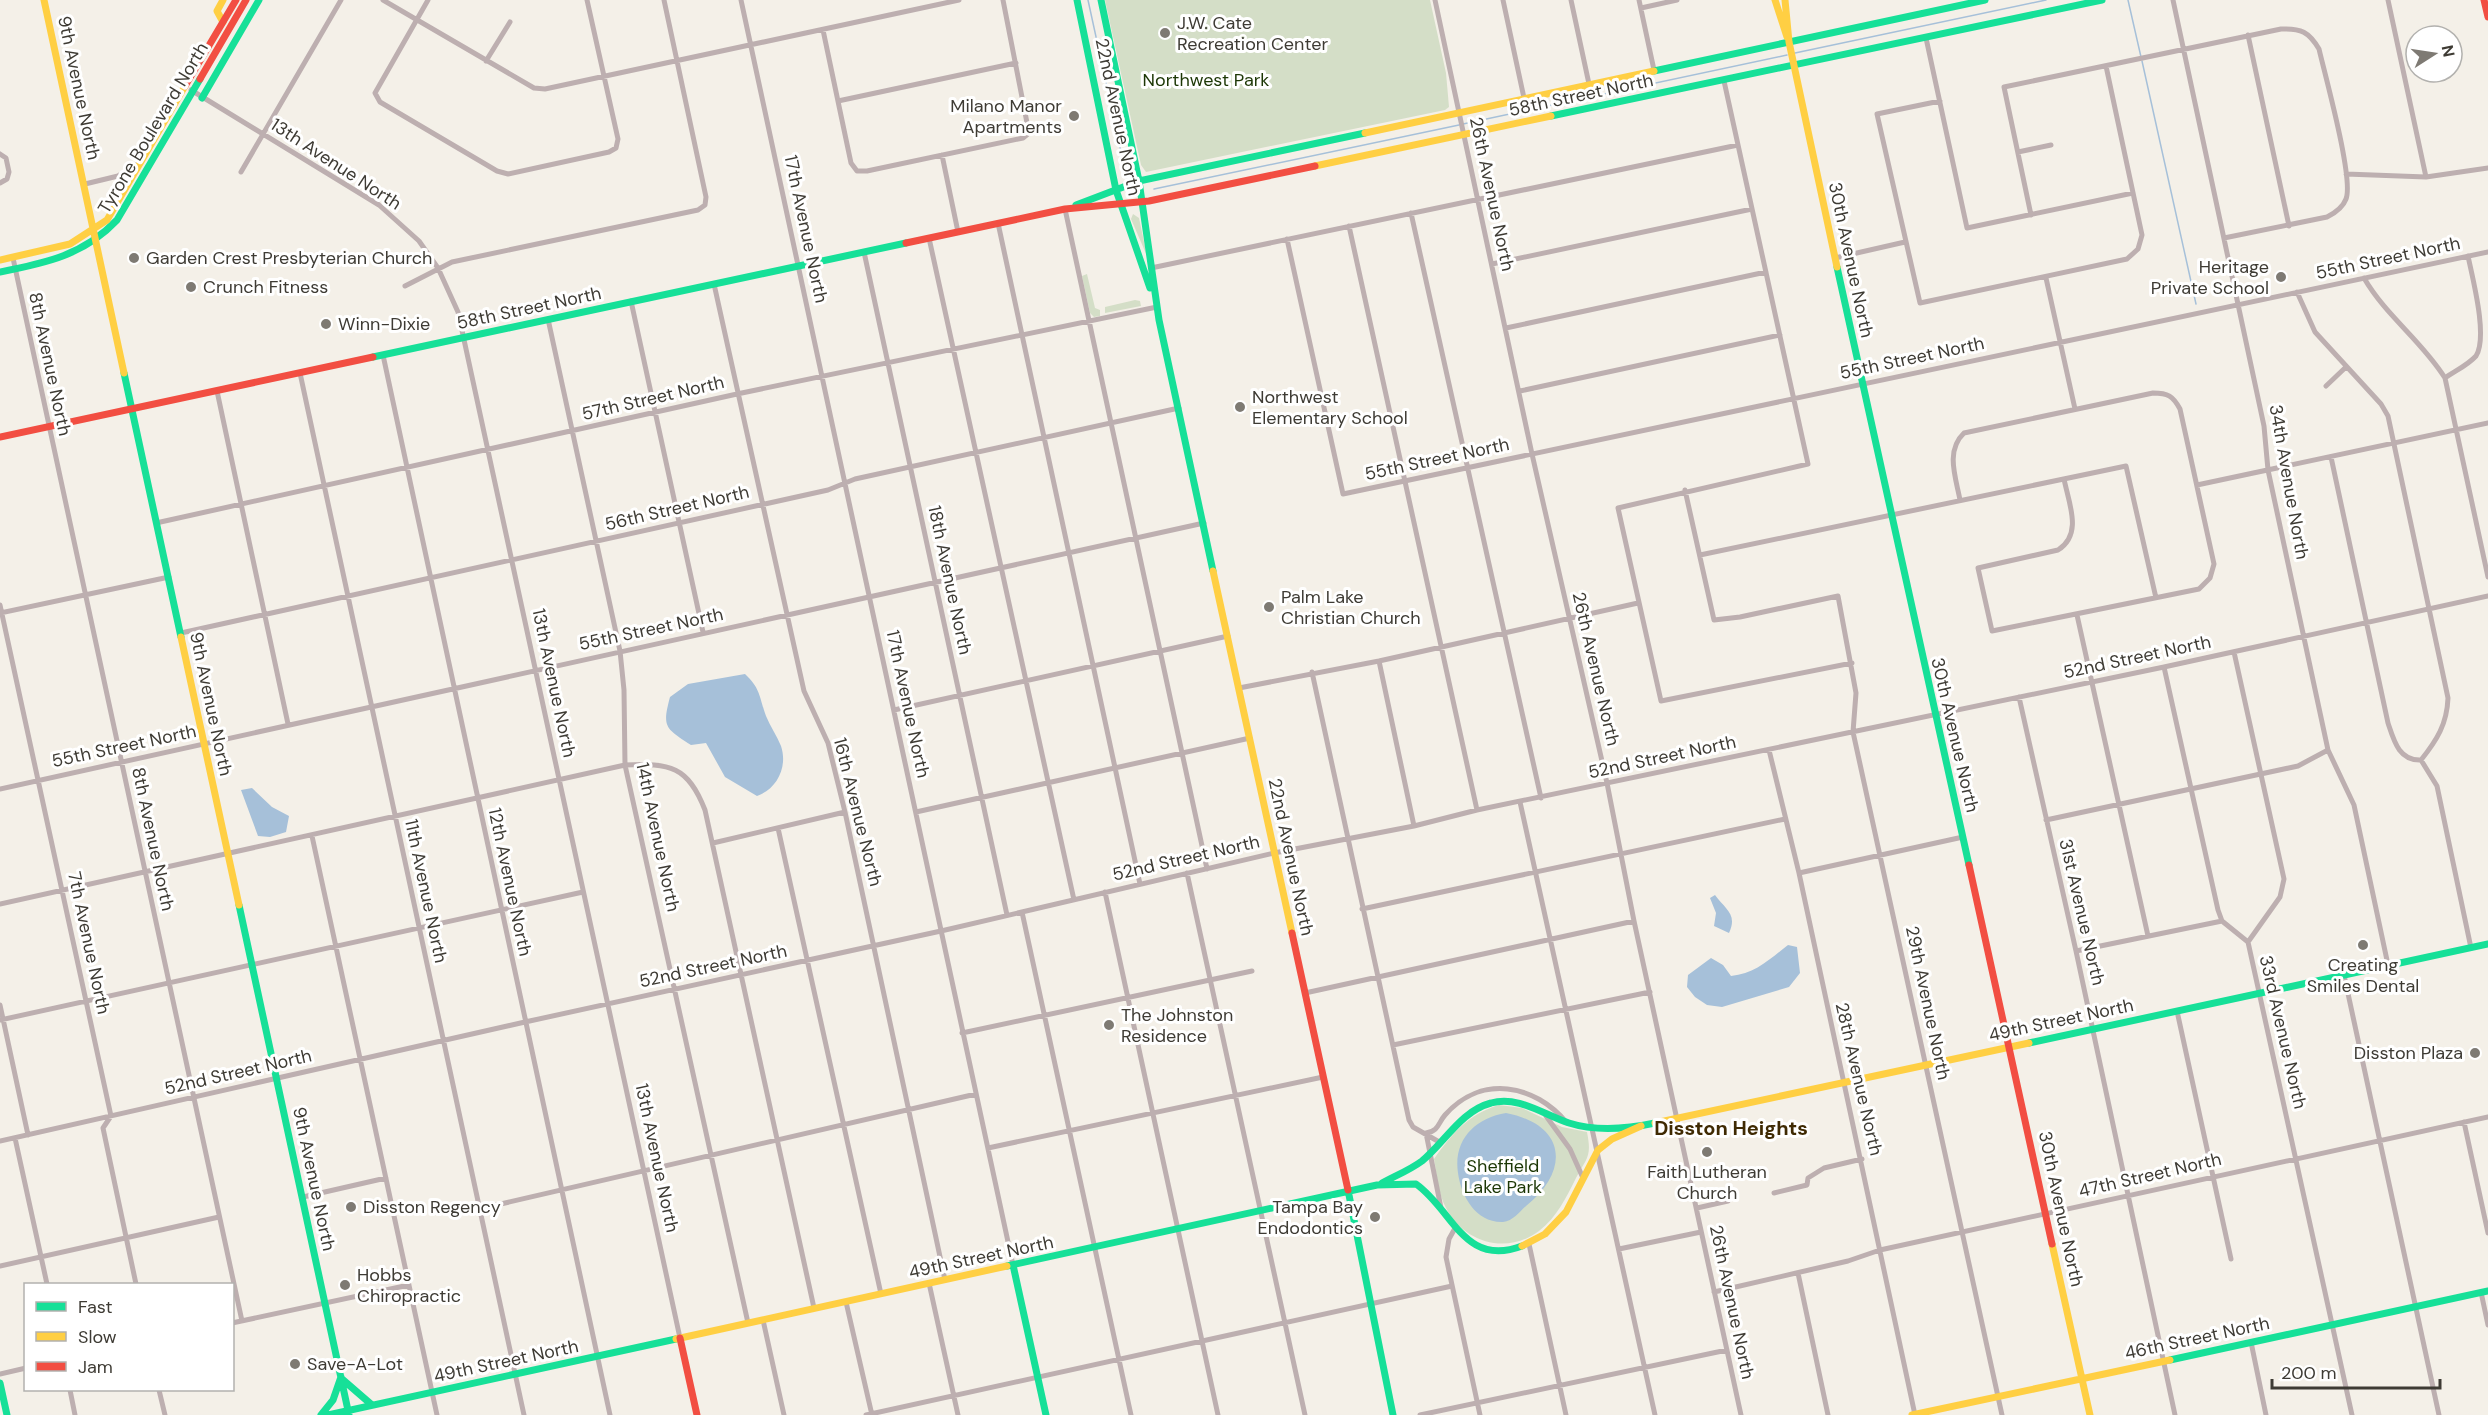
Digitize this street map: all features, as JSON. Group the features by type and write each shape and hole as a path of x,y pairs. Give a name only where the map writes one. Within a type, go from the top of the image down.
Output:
{"street":[{"name":"9th Avenue North","path":"44,0 349,1413"},
{"path":"223,0 217,11 223,22"},
{"name":"Tyrone Boulevard North","path":"0,260 71,246 95,232 107,220 236,0"},
{"name":"Tyrone Boulevard North","path":"0,272 74,255 97,243 117,220 246,0"},
{"name":"Tyrone Boulevard North","path":"202,98 259,0"},
{"path":"241,172 341,0"},
{"path":"383,0 534,88 545,89 959,0"},
{"path":"428,0 378,84 375,93 380,102 497,171 508,174 609,152 616,148 618,139 587,0"},
{"path":"405,286 452,262 698,210 705,205 706,197 664,0"},
{"name":"17th Avenue North","path":"741,0 1046,1415"},
{"path":"823,30 851,163 857,171 1023,138 1029,133 1003,0"},
{"name":"22nd Avenue North","path":"1077,0 1116,190 1157,307"},
{"name":"22nd Avenue North","path":"1101,0 1139,181 1157,307 1372,1306 1393,1415"},
{"name":"26th Avenue North","path":"1435,0 1532,454 1607,783 1634,921 1741,1415"},
{"path":"1503,0 1524,98"},
{"path":"1571,0 1589,84"},
{"path":"1639,0 1654,70"},
{"path":"1641,8 1677,0"},
{"path":"1774,0 1789,45"},
{"path":"1785,0 1789,45"},
{"name":"58th Street North","path":"1065,209 1139,181 1459,114 1654,70 1789,45 1952,3 1985,0"},
{"name":"58th Street North","path":"0,437 1065,209 1142,203 2102,0"},
{"name":"34th Avenue North","path":"2173,0 2264,426 2268,470 2328,750 2354,805 2388,965"},
{"path":"2388,0 2426,177"},
{"path":"2484,0 2488,17"},
{"path":"486,61 510,22"},
{"path":"2031,215 2004,87 2248,35 2295,28 2311,35 2319,49 2346,174 2346,200 2335,214 2289,226 2224,238"},
{"path":"2248,35 2289,226"},
{"path":"1926,38 1967,228 2133,193"},
{"name":"30th Avenue North","path":"1789,45 2090,1415"},
{"path":"838,101 1016,63"},
{"path":"1940,101 1877,114 1920,303 2127,259 2138,249 2142,235 2106,66"},
{"path":"1724,81 1808,464 1618,507 1638,603 1661,701 1852,663"},
{"name":"13th Avenue North","path":"186,85 192,92 379,205 419,242 438,268 458,312 697,1415"},
{"path":"1151,268 1738,145"},
{"path":"2018,152 2051,145"},
{"path":"0,154 6,158 9,172 7,178 0,183"},
{"path":"942,155 958,232"},
{"path":"85,184 118,176 142,161"},
{"path":"2346,174 2426,177 2488,168"},
{"path":"1065,209 1208,869"},
{"path":"1492,264 1752,209"},
{"path":"1411,213 1541,798"},
{"path":"998,223 1140,884"},
{"path":"1349,226 1477,810"},
{"path":"929,238 1074,900"},
{"name":"55th Street North","path":"1287,239 1343,494 2488,252"},
{"path":"1835,258 1905,242"},
{"name":"18th Avenue North","path":"864,252 1007,915"},
{"path":"2445,378 2476,356 2483,344 2485,331 2468,256"},
{"name":"8th Avenue North","path":"13,258 234,1283"},
{"path":"1506,328 1766,272"},
{"path":"2046,278 2075,409"},
{"path":"2364,278 2376,298 2433,358 2445,378 2488,577"},
{"name":"16th Avenue North","path":"714,284 761,505 804,691 828,743 945,1280"},
{"path":"2297,292 2315,332 2381,404 2388,416 2447,692 2448,708 2438,739 2421,760 2411,761 2404,757 2394,743 2331,457"},
{"path":"631,302 703,632"},
{"name":"57th Street North","path":"156,524 737,394 1157,307"},
{"name":"14th Avenue North","path":"548,319 620,651 624,690 625,765 748,1323"},
{"path":"1520,391 1780,335"},
{"name":"12th Avenue North","path":"382,355 610,1415"},
{"path":"2326,386 2346,367"},
{"name":"11th Avenue North","path":"300,373 524,1415"},
{"path":"217,391 288,724"},
{"path":"1960,501 1952,458 1958,439 1964,433 2153,393 2166,393 2174,399 2180,409 2214,564 2210,578 2199,589 1992,631 1978,568 2058,550 2067,544 2073,535 2073,522 2064,479"},
{"name":"56th Street North","path":"181,633 828,490 844,483 911,467 1179,408"},
{"path":"2197,485 2488,423"},
{"path":"1685,490 1700,555 2126,466 2156,598"},
{"name":"55th Street North","path":"0,789 1204,523"},
{"name":"29th Avenue North","path":"1700,555 1714,620 1740,617 1838,596 1856,693 1853,732 2002,1415"},
{"path":"1,612 169,577"},
{"name":"52nd Street North","path":"0,1142 525,1022 941,931 1274,853 1414,826 1477,810 2164,667 2488,596"},
{"path":"1239,687 1379,661 1638,603"},
{"name":"7th Avenue North","path":"0,605 111,1116 103,1128 136,1283"},
{"path":"2077,615 2148,936"},
{"path":"894,710 1228,636"},
{"path":"2234,652 2284,879 2280,897 2248,942"},
{"path":"1379,661 1414,826"},
{"path":"2076,951 2222,921 2190,790 2164,667"},
{"path":"1312,672 1410,1124 1440,1143"},
{"name":"31st Avenue North","path":"2019,697 2175,1415"},
{"path":"916,812 1250,738"},
{"name":"28th Avenue North","path":"1769,750 1799,873 1843,1084 1862,1159 1914,1415"},
{"path":"2046,820 2298,766 2328,750"},
{"path":"2421,760 2437,786 2471,948"},
{"path":"0,904 625,765 669,766 682,773 698,792 713,843 814,1308"},
{"path":"1520,802 1655,1415"},
{"path":"713,843 844,812"},
{"path":"1362,909 1620,852 1785,819"},
{"path":"778,828 881,1294"},
{"path":"312,836 437,1415"},
{"path":"1799,873 1963,837"},
{"path":"1187,873 1305,1415"},
{"path":"2,1020 584,892"},
{"path":"1105,892 1218,1415"},
{"path":"1022,912 1131,1415"},
{"path":"1305,993 1634,921"},
{"name":"33rd Avenue North","path":"2222,921 2248,942 2352,1415"},
{"name":"49th Street North","path":"1546,1116 1567,1123 1592,1127 1641,1126 2488,944"},
{"path":"962,1033 1252,971"},
{"path":"2344,975 2439,1415"},
{"path":"1393,1045 1650,992"},
{"path":"0,1005 28,1135"},
{"path":"2177,1011 2231,1259"},
{"path":"988,1148 1323,1077"},
{"path":"1426,1133 1438,1128 1445,1115 1466,1099 1483,1092 1503,1088 1519,1089 1537,1096 1555,1108 1567,1123"},
{"path":"479,1209 975,1094"},
{"path":"1377,1185 1418,1164 1470,1113 1493,1102 1516,1102 1530,1106 1546,1116 1570,1149 1583,1178"},
{"name":"47th Street North","path":"1714,1292 1798,1273 1880,1250 2488,1117"},
{"path":"2464,1122 2488,1233"},
{"name":"49th Street North","path":"328,1415 349,1413 372,1405 1377,1185 1416,1184 1433,1197 1454,1230 1477,1246 1505,1251 1529,1244 1543,1236 1565,1214 1597,1152 1604,1143 1641,1126"},
{"path":"1426,1133 1441,1209"},
{"path":"15,1138 47,1283"},
{"path":"1774,1193 1808,1185 1808,1178 1824,1168 1862,1159"},
{"path":"303,1197 386,1178"},
{"path":"1697,1208 1728,1201"},
{"path":"0,1266 219,1217"},
{"path":"1454,1230 1447,1248 1452,1286 1480,1415"},
{"path":"1619,1249 1701,1232"},
{"path":"1529,1244 1566,1415"},
{"path":"1798,1273 1828,1415"},
{"path":"929,1283 958,1415"},
{"name":"8th Avenue North","path":"234,1285 242,1321"},
{"path":"234,1323 409,1285"},
{"path":"846,1302 870,1415 1372,1306 1452,1286"},
{"path":"2484,1292 2488,1325"},
{"name":"46th Street North","path":"1914,1415 2484,1292"},
{"path":"763,1320 784,1415"},
{"path":"2251,1342 2266,1415"},
{"path":"1420,1415 1727,1350"},
{"path":"0,1374 24,1368"},
{"path":"321,1415 333,1400 341,1377 356,1394 372,1405 366,1415"},
{"path":"0,1383 7,1415"},
{"path":"70,1391 75,1415"},
{"path":"159,1391 165,1415"}],"green space":[{"name":"Northwest Park","path":"1105,0 1430,0 1446,73 1449,107 1445,110 1146,172 1141,165"},
{"path":"1133,214 1139,218 1147,256 1131,219"},
{"path":"1087,274 1095,308 1100,310 1100,316 1094,317 1090,313 1082,276"},
{"path":"1135,300 1140,301 1141,306 1105,313 1105,307"},
{"name":"Sheffield Lake Park","path":"1499,1105 1522,1108 1562,1127 1587,1132 1589,1147 1586,1161 1565,1200 1551,1220 1527,1238 1500,1243 1487,1242 1475,1237 1454,1220 1441,1196 1434,1159 1447,1141 1470,1119"}],"water":[{"path":"745,674 757,689 783,754 782,769 775,783 757,796 725,777 706,743 691,745 676,735 666,721 670,697 688,684"},
{"path":"252,788 272,807 289,816 286,832 270,837 258,836 241,790"},
{"path":"1715,895 1731,916 1729,933 1714,926 1716,913 1710,898"},
{"path":"1788,945 1797,947 1800,973 1789,987 1722,1007 1707,1005 1695,997 1687,987 1688,975 1711,958 1723,965 1731,976 1740,975 1762,965"},
{"path":"1506,1113 1526,1119 1541,1128 1551,1138 1555,1151 1555,1164 1550,1178 1540,1192 1516,1216 1503,1222 1485,1218 1466,1199 1460,1182 1457,1161 1459,1150 1468,1132 1485,1120"}],"waterway":[{"path":"1088,0 1125,170"},
{"path":"1795,53 2046,0"},
{"path":"2128,0 2141,57"},
{"path":"1463,124 1787,55"},
{"path":"2142,61 2196,304"},
{"path":"1154,189 1459,125"}],"traffic: fast":[{"path":"202,98 259,0"},
{"path":"1077,0 1116,190 1150,288"},
{"path":"1101,0 1139,181 1159,320 1213,571"},
{"path":"1654,71 1985,0"},
{"path":"1551,116 2102,0"},
{"path":"0,272 63,256 91,242 117,220 200,79"},
{"path":"1076,205 1139,181 1365,133"},
{"path":"373,357 906,243"},
{"path":"1837,267 1969,865"},
{"path":"124,373 181,637"},
{"path":"239,905 349,1415"},
{"path":"2029,1043 2488,944"},
{"path":"1382,1183 1422,1161 1462,1120 1480,1107 1491,1103 1501,1101 1521,1104 1569,1123 1590,1128 1623,1128 1655,1123"},
{"path":"1007,1266 1377,1185 1416,1184 1429,1195 1461,1233 1473,1243 1486,1249 1502,1251 1522,1246"},
{"path":"1348,1190 1393,1415"},
{"path":"1013,1265 1046,1415"},
{"path":"2170,1360 2488,1291"},
{"path":"328,1415 676,1339"},
{"path":"321,1415 333,1400 341,1377"},
{"path":"342,1379 372,1405"},
{"path":"0,1383 7,1415"}],"traffic: slow":[{"path":"44,0 124,373"},
{"path":"223,0 217,11 223,22"},
{"path":"1775,0 1787,37"},
{"path":"1785,0 1789,42 1837,267"},
{"path":"1365,133 1654,71"},
{"path":"0,260 70,244 107,220 185,86"},
{"path":"1315,166 1551,116"},
{"path":"1213,571 1292,933"},
{"path":"181,637 239,905"},
{"path":"1655,1123 2029,1043"},
{"path":"1522,1246 1545,1234 1566,1212 1598,1150 1612,1139 1641,1126"},
{"path":"2052,1244 2090,1415"},
{"path":"676,1339 1007,1266"},
{"path":"1912,1415 2170,1360"}],"traffic: jam":[{"path":"185,86 236,0"},
{"path":"200,79 246,0"},
{"path":"2484,0 2488,17"},
{"path":"906,243 1065,209 1149,201 1315,166"},
{"path":"0,437 373,357"},
{"path":"1969,865 2052,1244"},
{"path":"1292,933 1348,1190"},
{"path":"680,1338 697,1415"}],"place":[{"name":"J.W. Cate Recreation Center","path":"1165,33"},
{"name":"Milano Manor Apartments","path":"1074,116"},
{"name":"Garden Crest Presbyterian Church","path":"134,258"},
{"name":"Heritage Private School","path":"2281,277"},
{"name":"Crunch Fitness","path":"191,287"},
{"name":"Winn-Dixie","path":"326,324"},
{"name":"Northwest Elementary School","path":"1240,407"},
{"name":"Palm Lake Christian Church","path":"1269,607"},
{"name":"Creating Smiles Dental","path":"2363,945"},
{"name":"The Johnston Residence","path":"1109,1025"},
{"name":"Disston Plaza","path":"2475,1053"},
{"name":"Faith Lutheran Church","path":"1707,1152"},
{"name":"Disston Regency","path":"351,1207"},
{"name":"Tampa Bay Endodontics","path":"1375,1217"},
{"name":"Hobbs Chiropractic","path":"345,1285"},
{"name":"Save-A-Lot","path":"295,1364"}],"district":[{"name":"Disston Heights","path":"1731,1128"}]}
